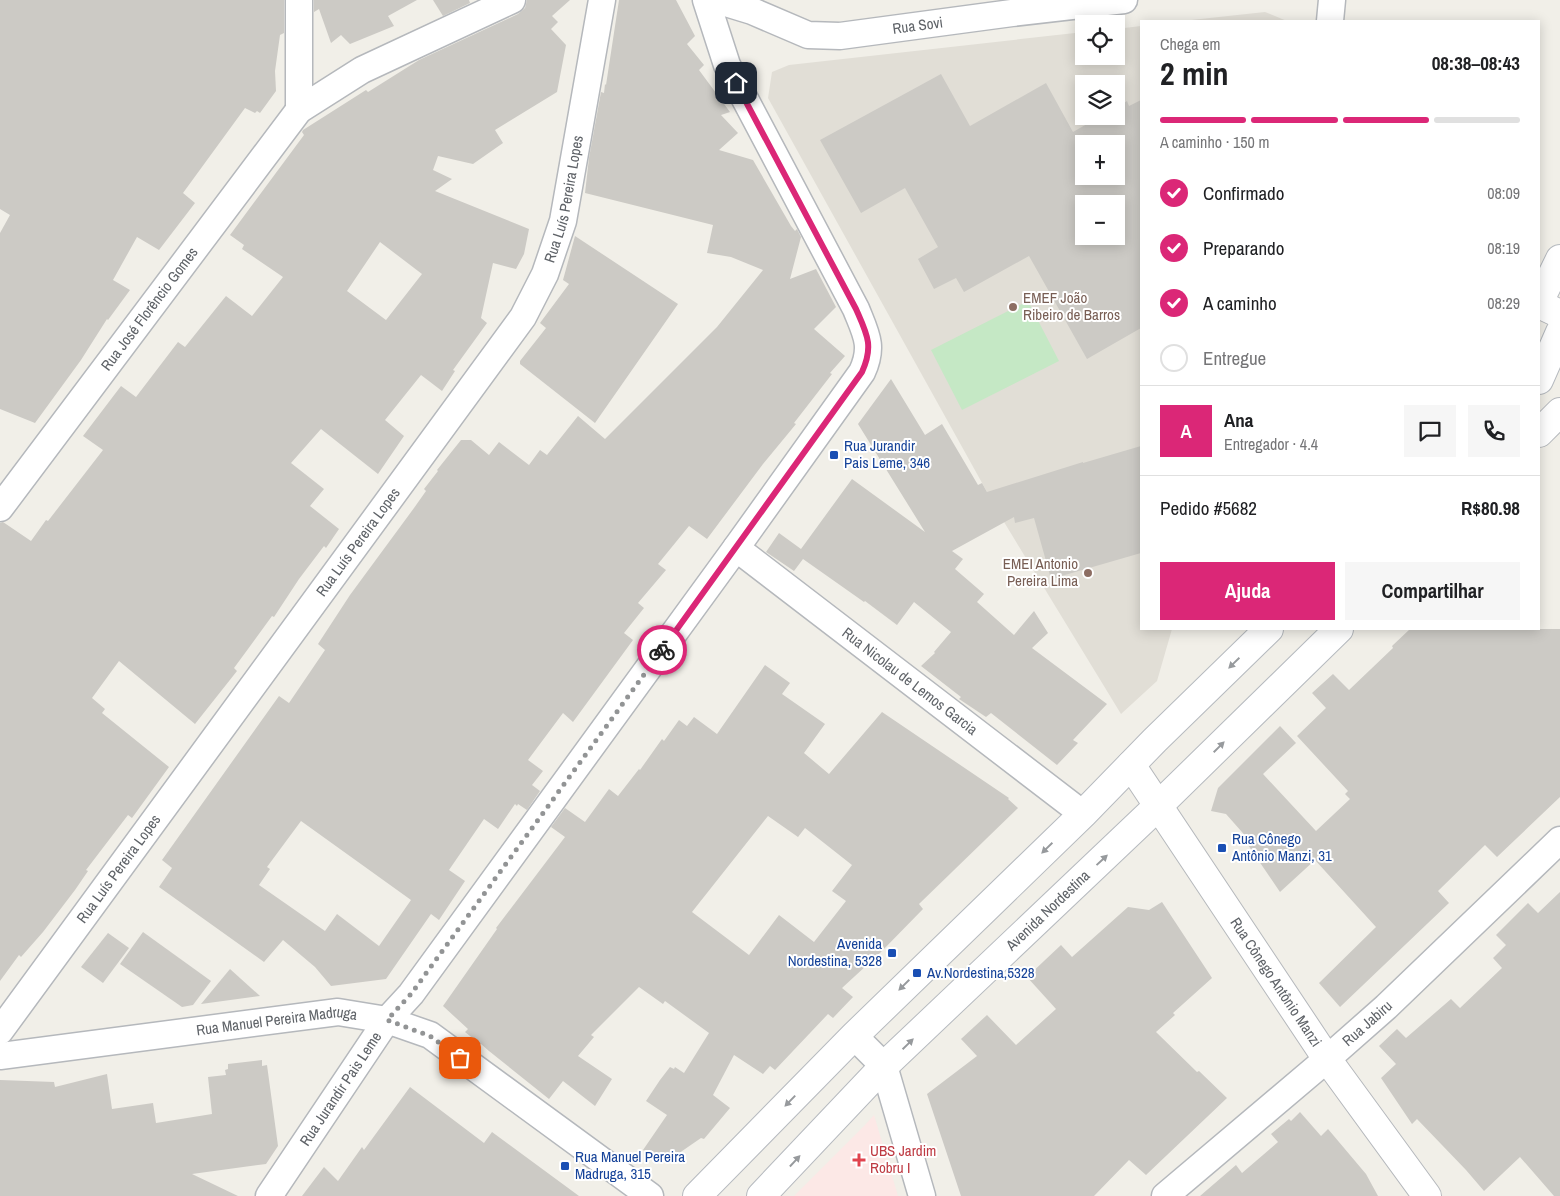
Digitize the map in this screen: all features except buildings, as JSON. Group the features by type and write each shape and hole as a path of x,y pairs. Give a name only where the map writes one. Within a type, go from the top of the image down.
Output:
{"main road":[{"path":"1540,301 1560,259"},
{"path":"1540,304 1560,314"},
{"path":"1540,378 1560,332"},
{"path":"1540,432 1560,412"},
{"path":"697,1196 854,1036 1268,630"},
{"name":"Avenida Nordestina","path":"761,1196 884,1066 1158,806 1338,630"},
{"name":"Rua Cônego Antônio Manzi","path":"1131,765 1327,1059 1427,1196"}],"street":[{"path":"298,0 299,110"},
{"name":"Rua José Florêncio Gomes","path":"0,508 299,110 362,70 512,0"},
{"name":"Rua Luís Pereira Lopes","path":"0,1032 523,318 545,274 563,221 602,0"},
{"name":"Rua Jurandir Pais Leme","path":"269,1196 387,1020 411,994 736,548 862,372 867,361 868,339 852,301 727,65 706,0"},
{"name":"Rua Sovi","path":"716,0 752,11 808,35 840,36 1013,6 1124,0"},
{"path":"1330,20 1332,0"},
{"name":"Rua Nicolau de Lemos Garcia","path":"736,548 1082,814"},
{"name":"Rua Jabiru","path":"1165,1196 1386,1007 1554,850"},
{"name":"Rua Manuel Pereira Madruga","path":"0,1056 338,1012 387,1020 430,1036 650,1196"},
{"path":"854,1036 884,1066 922,1196"}],"shaded area":[{"path":"1265,12 1285,20 1191,20"},
{"name":"EMEF João Ribeiro de Barros","path":"1140,26 1140,630 1172,630 1157,681 1121,714 1001,517 768,98 772,72 789,65 1075,33 1075,65 1125,65 1125,28"},
{"name":"UBS Jardim Robru I","path":"874,1115 898,1196 794,1196 865,1125"}],"green space":[{"path":"1028,301 1059,361 962,410 931,350"}],"way so far":[{"path":"460,1058 430,1036 387,1020 411,994 662,650"}],"place":[{"name":"EMEF João Ribeiro de Barros","path":"1013,307"},
{"name":"Rua Jurandir Pais Leme, 346","path":"834,455"},
{"name":"EMEI Antonio Pereira Lima","path":"1088,573"},
{"name":"Rua Cônego Antônio Manzi, 31","path":"1222,848"},
{"name":"Avenida Nordestina, 5328","path":"892,953"},
{"name":"Av.Nordestina,5328","path":"917,973"},
{"name":"UBS Jardim Robru I","path":"859,1160"},
{"name":"Rua Manuel Pereira Madruga, 315","path":"565,1166"}],"route":[{"path":"662,650 862,372 867,361 868,339 856,309 736,83"}]}
